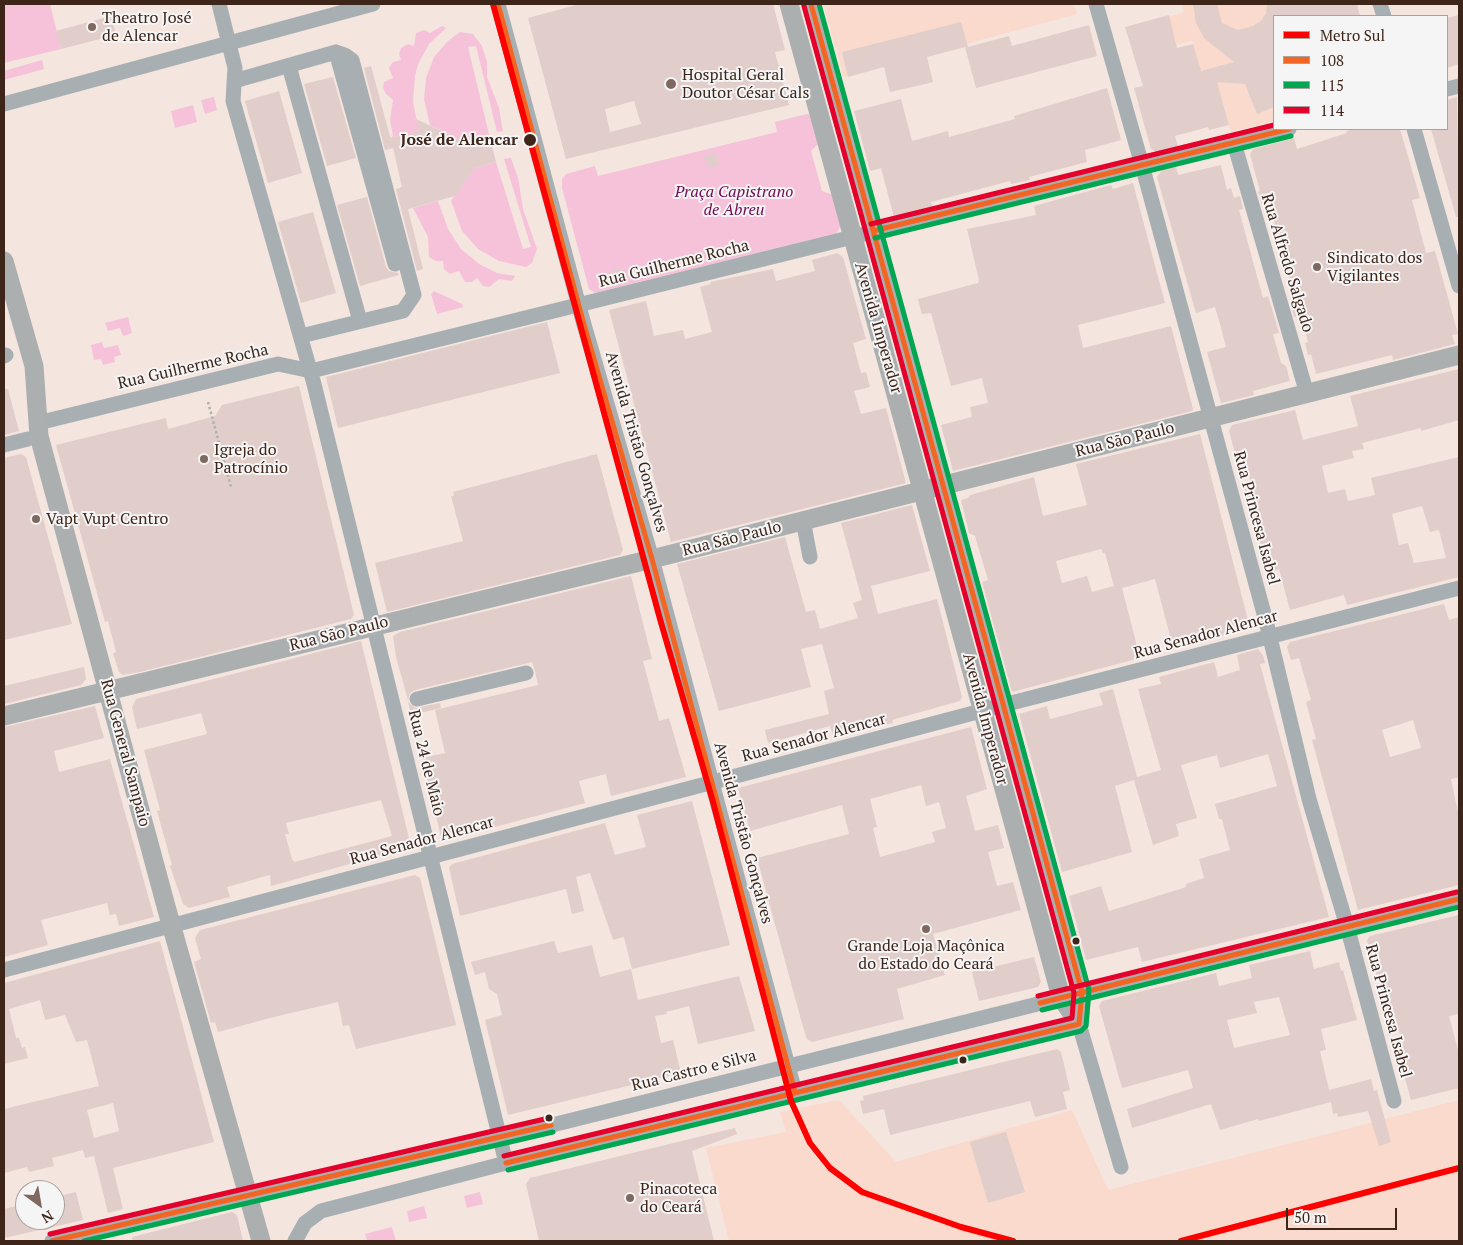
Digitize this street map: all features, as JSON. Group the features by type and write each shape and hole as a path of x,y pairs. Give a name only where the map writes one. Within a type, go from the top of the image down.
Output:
{"main road":[{"name":"Avenida Imperador","path":"789,4 924,491 1061,998 1080,1024"},
{"name":"Avenida Imperador","path":"811,4 1082,992 1080,1024"},
{"name":"Rua General Sampaio","path":"4,261 34,366 33,431 39,436 171,925 261,1241"},
{"name":"Rua São Paulo","path":"4,716 652,559 1459,355"}],"street":[{"path":"219,4 229,43"},
{"path":"4,104 373,4"},
{"name":"Avenida Tristão Gonçalves","path":"498,4 578,306 652,559 795,1092"},
{"name":"Rua Princesa Isabel","path":"1096,4 1142,165 1270,636 1309,799 1347,926 1394,1101"},
{"name":"Rua 24 de Maio","path":"229,43 235,68 233,101 311,371 374,626 406,701 431,857 506,1163"},
{"path":"234,81 336,52 352,60 414,295 403,311 301,336"},
{"path":"284,67 356,322"},
{"name":"Rua Guilherme Rocha","path":"4,445 33,431 278,364 311,371 1285,130"},
{"path":"1414,130 1459,286"},
{"name":"Rua Alfredo Salgado","path":"1234,142 1307,394"},
{"path":"803,520 810,557"},
{"name":"Rua Senador Alencar","path":"4,970 1002,706 1459,588"},
{"path":"406,701 526,673"},
{"name":"Rua Castro e Silva","path":"52,1241 248,1194 500,1138 1347,926 1459,900"},
{"path":"295,1241 305,1223 321,1211 506,1163 1080,1024"},
{"name":"Avenida Imperador","path":"1080,1024 1121,1167"}],"path":[{"path":"208,402 231,487"}],"shaded area":[{"path":"823,4 1074,4 1077,14 844,77"},
{"path":"1182,4 1294,4 1297,15 1273,15 1273,121 1231,132 1213,68 1200,71 1192,41 1176,45 1169,17 1184,12"},
{"path":"839,1100 896,1162 1072,1110 1108,1190 1459,1100 1459,1241 729,1241 706,1148 786,1132 780,1112"}],"green space":[{"path":"4,4 50,4 61,49 4,63"},
{"path":"442,26 446,28 429,44 418,64 415,76 413,102 419,131 390,138 393,136 390,120 393,100 386,94 383,88 384,82 393,78 389,68 393,62 401,60 399,54 401,48 408,44 414,46 416,33 424,30 430,33"},
{"path":"460,32 473,34 482,46 487,62 487,77 499,108 503,131 497,132 476,46 468,47 489,134 463,141 430,125 424,99 426,78 434,57 448,41"},
{"path":"42,60 44,69 4,80 4,71"},
{"path":"214,97 217,110 205,114 201,100"},
{"path":"193,105 197,122 175,128 171,111"},
{"name":"Praça Capistrano de Abreu","path":"807,114 811,115 819,143 811,151 822,191 833,195 841,225 837,233 595,293 589,289 562,188 562,179 566,174 595,166 598,176 777,132 775,122"},
{"path":"511,158 518,178 523,209 537,249 532,263 526,267 499,261 478,249 462,231 451,201 474,168 496,162 523,249 531,247 504,159"},
{"path":"438,201 448,229 461,249 479,264 497,273 515,276 512,281 499,279 489,287 483,286 477,278 472,282 465,282 459,271 450,274 444,269 443,261 436,261 429,257 428,237 413,208"},
{"path":"434,291 462,304 463,307 437,314 431,294"},
{"path":"128,317 132,333 123,336 120,328 108,331 105,323"},
{"path":"102,342 104,348 118,345 121,355 114,357 115,362 103,365 101,359 94,360 91,345"},
{"path":"480,1192 483,1204 467,1208 464,1196"},
{"path":"424,1206 427,1218 409,1222 407,1211"},
{"path":"392,1227 396,1241 367,1241 365,1234"}],"building":[{"name":"Hospital Geral Doutor César Cals","path":"580,4 773,4 785,50 775,52 789,105 566,159 528,18","holes":["634,101 641,124 610,132 605,109"]},
{"path":"1193,4 1217,4 1222,23 1238,30 1253,26 1261,21 1266,13 1267,4 1357,4 1360,15 1273,15 1273,107 1257,114 1245,84 1217,82 1229,125 1209,130 1208,127 1175,136 1178,146 1157,152 1151,149 1134,88 1143,86 1125,27 1169,15 1177,48 1193,44 1201,71 1234,62 1204,38 1196,23"},
{"path":"1459,15 1459,64 1448,68 1448,18"},
{"name":"Theatro José de Alencar","path":"111,16 116,35 61,49 56,31"},
{"path":"961,22 968,47 1009,36 1012,46 1089,25 1097,56 976,88 965,47 927,57 933,82 890,92 884,67 848,77 842,52"},
{"path":"371,66 390,138 419,131 416,119 463,141 489,134 496,162 474,168 455,196 408,209 423,269 417,271 396,189 402,187 393,148 385,150 364,68"},
{"path":"333,77 356,158 327,166 304,84"},
{"path":"1107,88 1121,140 1085,150 1087,162 1029,177 1030,180 1011,184 1010,181 931,202 933,208 894,217 881,168 870,171 854,111 901,99 912,141 948,131 949,137 1015,119 1014,116"},
{"path":"279,91 302,173 268,183 245,101"},
{"path":"1457,97 1459,217 1456,217 1431,130 1448,130 1448,100"},
{"path":"1400,130 1420,198 1412,200 1426,253 1435,251 1458,334 1452,335 1455,344 1393,360 1392,355 1316,374 1311,354 1308,355 1305,343 1308,342 1301,315 1294,317 1291,304 1298,302 1288,275 1269,203 1262,205 1250,154 1253,149 1294,138 1297,149 1347,133 1346,131"},
{"path":"716,153 719,165 708,168 704,156"},
{"path":"1221,165 1227,190 1231,188 1234,198 1240,196 1243,209 1239,210 1263,298 1268,296 1279,333 1273,334 1281,363 1286,366 1290,381 1253,391 1254,395 1221,403 1207,352 1226,347 1220,324 1215,307 1196,313 1157,177 1162,170 1176,167 1178,175"},
{"path":"1133,183 1165,303 1078,325 1083,348 1171,326 1192,411 953,471 941,425 972,417 970,407 988,403 982,378 951,386 931,313 922,314 918,299 978,283 979,280 967,229 1036,215 1034,206 1111,185 1113,189"},
{"path":"367,197 386,267 389,271 399,275 360,286 337,205"},
{"path":"313,212 336,293 301,303 278,222"},
{"path":"837,253 843,257 866,339 853,343 861,373 866,372 870,387 854,391 861,414 886,408 906,483 671,542 609,310 646,301 654,336 683,330 685,339 712,332 700,287 711,284 710,282 773,269 776,281 815,271 812,260"},
{"path":"616,268 624,271 625,278 612,284 607,280 607,275"},
{"path":"547,322 560,373 338,428 326,377"},
{"path":"1459,369 1459,420 1421,431 1421,428 1362,443 1364,449 1352,451 1354,458 1322,466 1328,493 1345,489 1348,501 1375,495 1371,478 1459,457 1459,577 1347,605 1344,595 1290,610 1279,569 1269,573 1244,486 1251,484 1244,455 1236,457 1229,431 1232,425 1295,410 1303,440 1358,426 1350,396","holes":["1422,506 1430,532 1439,530 1446,558 1414,563 1408,543 1399,545 1392,514"]},
{"path":"299,386 354,615 351,619 123,675 119,672 113,653 116,652 108,621 105,622 56,445 166,418 168,429 215,416 222,405"},
{"path":"4,389 8,389 19,431 4,435"},
{"path":"1200,434 1250,628 1217,637 1216,632 1172,643 1155,579 1122,588 1140,658 1012,692 982,582 988,580 975,536 969,533 961,500 968,498 970,495 1034,477 1043,516 1087,505 1076,464","holes":["1101,549 1105,553 1114,586 1092,592 1087,576 1062,583 1056,561"]},
{"path":"21,454 26,457 72,624 4,640 4,458"},
{"path":"597,454 623,550 620,555 387,612 375,563 463,541 451,496 454,496 453,492"},
{"path":"912,505 930,571 871,586 878,614 937,599 962,697 960,701 892,720 893,723 834,738 830,726 768,743 765,730 829,714 824,691 834,688 822,644 801,649 811,687 719,711 677,564 785,537 806,612 815,610 820,629 858,618 853,603 862,600 841,523"},
{"path":"631,576 652,659 643,661 659,721 669,718 686,777 611,796 606,774 579,781 585,803 442,841 422,758 445,753 435,710 538,685 535,671 532,662 415,690 410,693 408,700 396,657 393,636 400,632"},
{"path":"1444,604 1449,620 1459,617 1459,777 1451,779 1459,817 1459,885 1358,910 1312,740 1316,739 1306,702 1311,700 1299,658 1291,660 1287,647 1290,642","holes":["1413,720 1421,748 1390,757 1382,730"]},
{"path":"361,641 409,838 403,849 271,886 270,875 227,887 230,897 189,908 183,904 170,866 172,865 157,811 160,810 144,750 207,734 201,713 137,729 132,707 136,699","holes":["381,800 392,836 294,862 285,834 289,834 286,823"]},
{"path":"1258,649 1263,655 1265,663 1260,664 1329,917 1142,962 1138,947 1086,960 1069,896 1101,886 1109,911 1186,887 1186,884 1204,878 1199,859 1230,850 1222,819 1219,819 1215,804 1277,786 1268,754 1220,768 1217,755 1181,765 1197,818 1176,824 1179,836 1153,845 1134,780 1115,786 1132,852 1062,872 1019,714 1047,706 1050,719 1103,705 1099,693 1113,689 1137,777 1161,770 1138,689 1161,684 1159,677 1214,662 1218,677 1240,670 1237,655"},
{"path":"84,667 86,679 81,685 4,704 4,686"},
{"path":"408,702 415,708 440,703 441,708 411,715"},
{"path":"95,706 104,738 54,751 59,772 110,759 154,917 119,926 116,914 110,915 107,903 41,920 48,945 4,957 4,727"},
{"path":"971,727 987,789 966,796 975,831 998,825 1004,848 988,852 997,886 1013,882 1021,910 933,934 945,975 897,989 904,1019 812,1042 807,1039 803,1027 757,858 849,834 842,805 750,831 738,788","holes":["921,785 926,806 939,802 946,828 932,832 935,842 880,857 873,828 877,827 870,799"]},
{"path":"692,801 730,945 632,969 624,937 613,940 590,873 576,877 584,911 572,914 566,889 460,916 449,868 452,864 605,823 615,855 646,847 637,815"},
{"path":"415,875 420,878 456,1025 356,1049 349,1025 343,1026 338,1002 218,1032 215,1022 211,1023 194,962 201,959 195,938 200,930"},
{"path":"1459,915 1459,1014 1449,1016 1459,1054 1459,1088 1411,1100 1394,1039 1400,1034 1392,1005 1386,1007 1367,940 1370,936"},
{"path":"160,941 214,1142 113,1168 123,1209 108,1213 94,1156 85,1158 83,1150 52,1158 54,1166 29,1172 27,1167 4,1173 4,1109 99,1086 87,1040 76,1042 65,1015 45,1020 40,1000 9,1009 16,1038 19,1038 22,1048 25,1047 28,1058 4,1064 4,983","holes":["113,1103 119,1131 94,1138 87,1110"]},
{"path":"554,941 558,953 592,945 600,977 631,969 638,1000 739,976 755,1031 698,1044 689,1006 666,1012 667,1014 655,1016 661,1043 673,1040 681,1073 508,1115 485,1020 502,1015 497,994 489,989 485,972 475,975 471,962"},
{"path":"1310,951 1314,969 1339,962 1357,1020 1321,1029 1326,1050 1320,1051 1329,1090 1371,1079 1374,1091 1377,1090 1391,1142 1379,1146 1368,1111 1338,1117 1337,1113 1333,1114 1331,1102 1220,1130 1211,1104 1132,1128 1127,1109 1193,1088 1188,1070 1122,1088 1099,1006 1102,1001 1216,973 1219,986 1252,978 1249,965","holes":["1279,997 1290,1035 1234,1048 1227,1020 1257,1013 1254,1002"]},
{"path":"1034,957 1041,982 1038,987 979,1001 972,972"},
{"path":"1057,1049 1061,1052 1070,1090 1063,1092 1067,1109 1035,1117 1030,1101 890,1135 884,1109 863,1114 860,1101 864,1100 863,1096"},
{"name":"Pinacoteca do Ceará","path":"735,1128 737,1134 692,1151 714,1241 539,1241 526,1184 530,1178"},
{"path":"1006,1132 1025,1192 988,1203 970,1142"},
{"path":"76,1192 83,1220 65,1224 65,1195"},
{"path":"15,1206 15,1230 39,1230 4,1238 4,1209"},
{"path":"232,1212 237,1215 243,1241 132,1241 132,1237"}],"metro line":[{"name":"Sul","path":"493,4 660,619 713,802 791,1101 810,1143 830,1168 862,1192 961,1227 1013,1241"},
{"name":"Sul","path":"1181,1241 1459,1168"}],"transit line":[{"name":"108","path":"498,4 583,321 652,559 795,1092"},
{"name":"108","path":"506,1163 1079,1024 1082,992 811,4"},
{"name":"115","path":"508,1170 1081,1031 1086,1026 1089,990 819,4"},
{"name":"114","path":"504,1156 1072,1018 1074,993 804,6"},
{"name":"114","path":"871,224 1273,125"},
{"name":"108","path":"873,231 1285,130"},
{"name":"115","path":"875,238 1291,136"},
{"name":"114","path":"1038,996 1457,892"},
{"name":"108","path":"1040,1003 1459,899"},
{"name":"115","path":"1042,1010 1459,907"},
{"name":"114","path":"50,1234 549,1118"},
{"name":"108","path":"52,1241 551,1125"},
{"name":"115","path":"84,1241 553,1132"}],"place":[{"name":"Theatro José de Alencar","path":"92,27"},
{"name":"Hospital Geral Doutor César Cals","path":"671,84"},
{"name":"José de Alencar","path":"530,140"},
{"name":"Sindicato dos Vigilantes","path":"1317,267"},
{"name":"Igreja do Patrocínio","path":"204,459"},
{"name":"Vapt Vupt Centro","path":"36,519"},
{"name":"Grande Loja Maçônica do Estado do Ceará","path":"926,929"},
{"name":"Pinacoteca do Ceará","path":"630,1198"}]}
